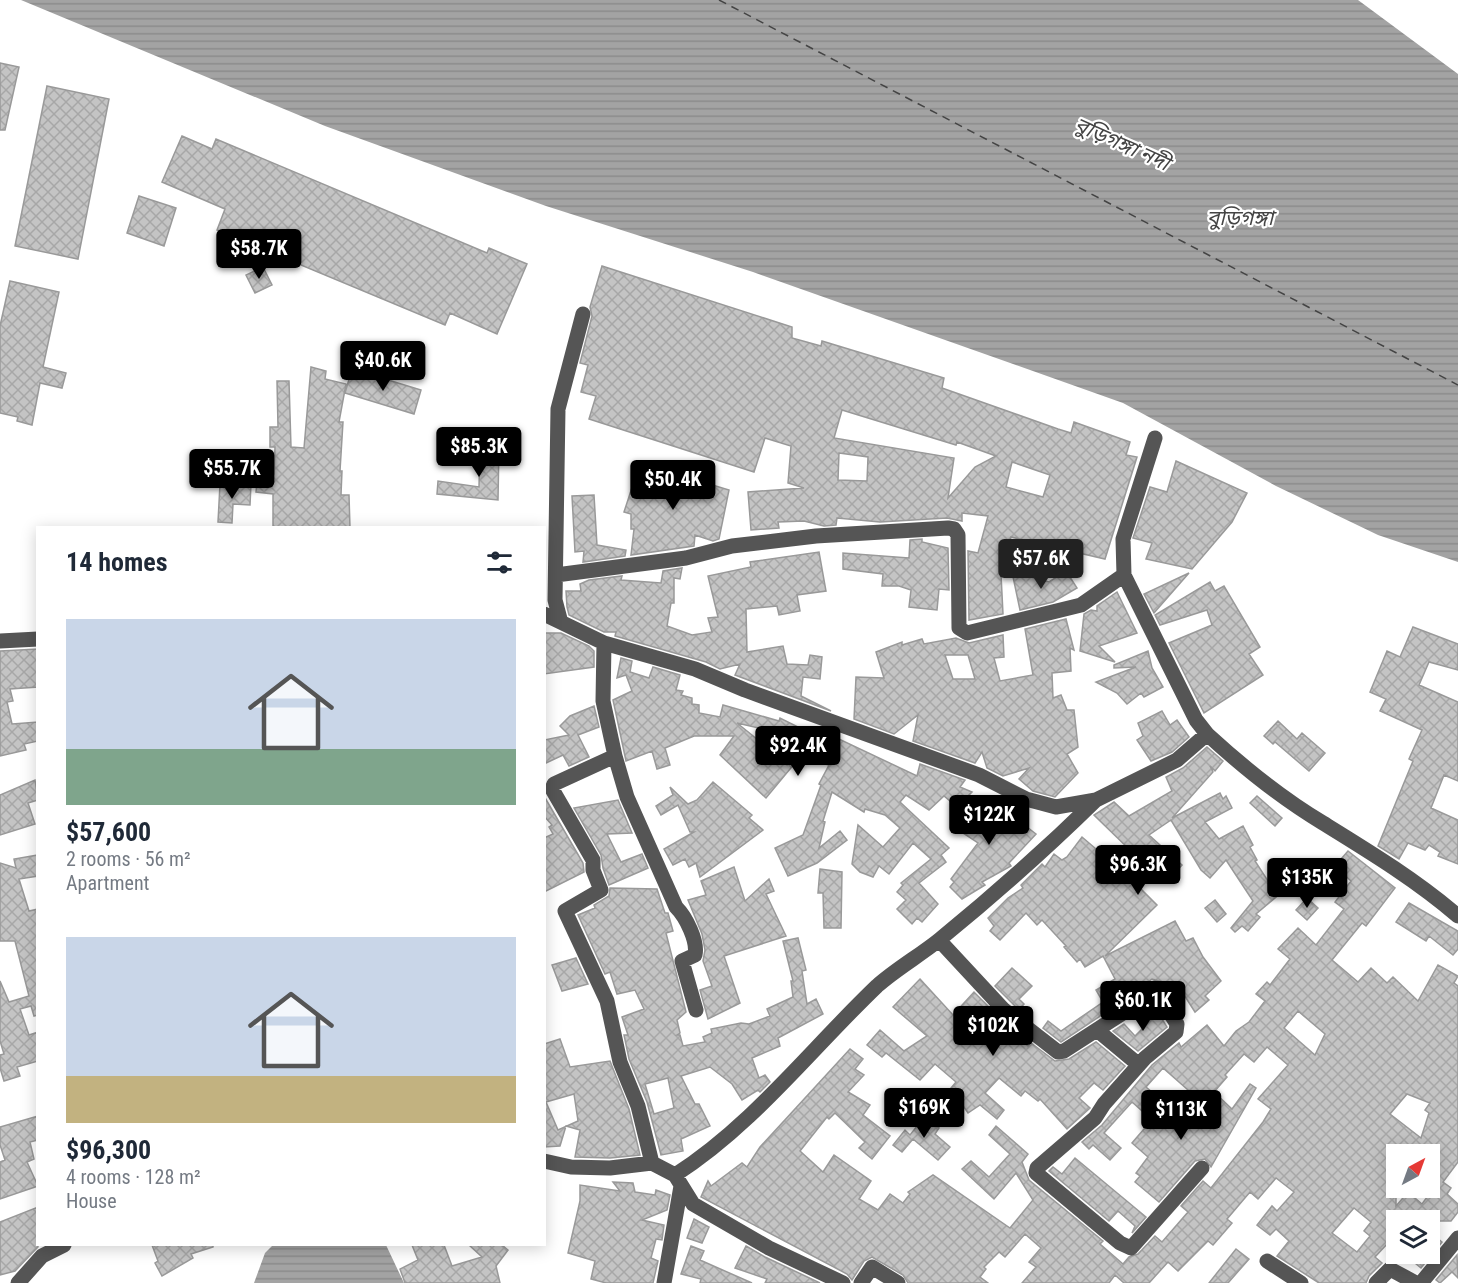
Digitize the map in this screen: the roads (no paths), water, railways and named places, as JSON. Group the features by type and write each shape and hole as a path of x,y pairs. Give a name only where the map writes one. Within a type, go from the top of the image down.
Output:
{"street":[{"path":"560,619 555,600 558,409 583,314"},
{"path":"1155,438 1123,539 1124,574 1196,720 1207,734 1247,771 1321,823 1391,864 1458,916"},
{"path":"556,575 686,558 732,546 816,536 948,528 954,529 958,535 958,628 967,633 1081,605 1124,574"},
{"path":"546,615 560,619 603,644 695,669 745,690 979,775 1026,799 1056,807 1096,800 1177,760 1207,734"},
{"path":"0,641 36,639"},
{"path":"603,644 603,701 615,756 627,797 676,907 684,915 695,945 695,955 682,961 696,1010"},
{"path":"615,756 554,784 552,789 593,860 593,870 601,890 565,910 607,1001 620,1062 638,1106 652,1163"},
{"path":"664,1283 678,1181 755,1112 879,985 939,940 1038,857 1096,800"},
{"path":"939,940 1004,1010 1058,1052 1064,1051 1129,1009 1154,988 1178,1029 1139,1065 1104,1104 1095,1118 1045,1160 1037,1168 1036,1173 1120,1243 1131,1248 1202,1168"},
{"path":"1097,1030 1139,1065"},
{"path":"546,1161 571,1167 600,1168 652,1163 678,1181 693,1203 769,1248 843,1283"},
{"path":"1421,1283 1458,1238"},
{"path":"18,1283 42,1256 62,1246"},
{"path":"1267,1261 1301,1283"},
{"path":"861,1283 872,1267 898,1283"},
{"path":"1376,1283 1390,1269 1416,1283"}],"water":[{"name":"বুড়িগঙ্গা","path":"21,0 1358,0 1458,74 1458,562 1378,535 1276,486 1123,403 753,272 546,206 325,126"},
{"path":"272,1246 386,1246 404,1283 254,1283 265,1253"}],"water label":[{"name":"বুড়িগঙ্গা নদী","path":"1122,144"}]}
